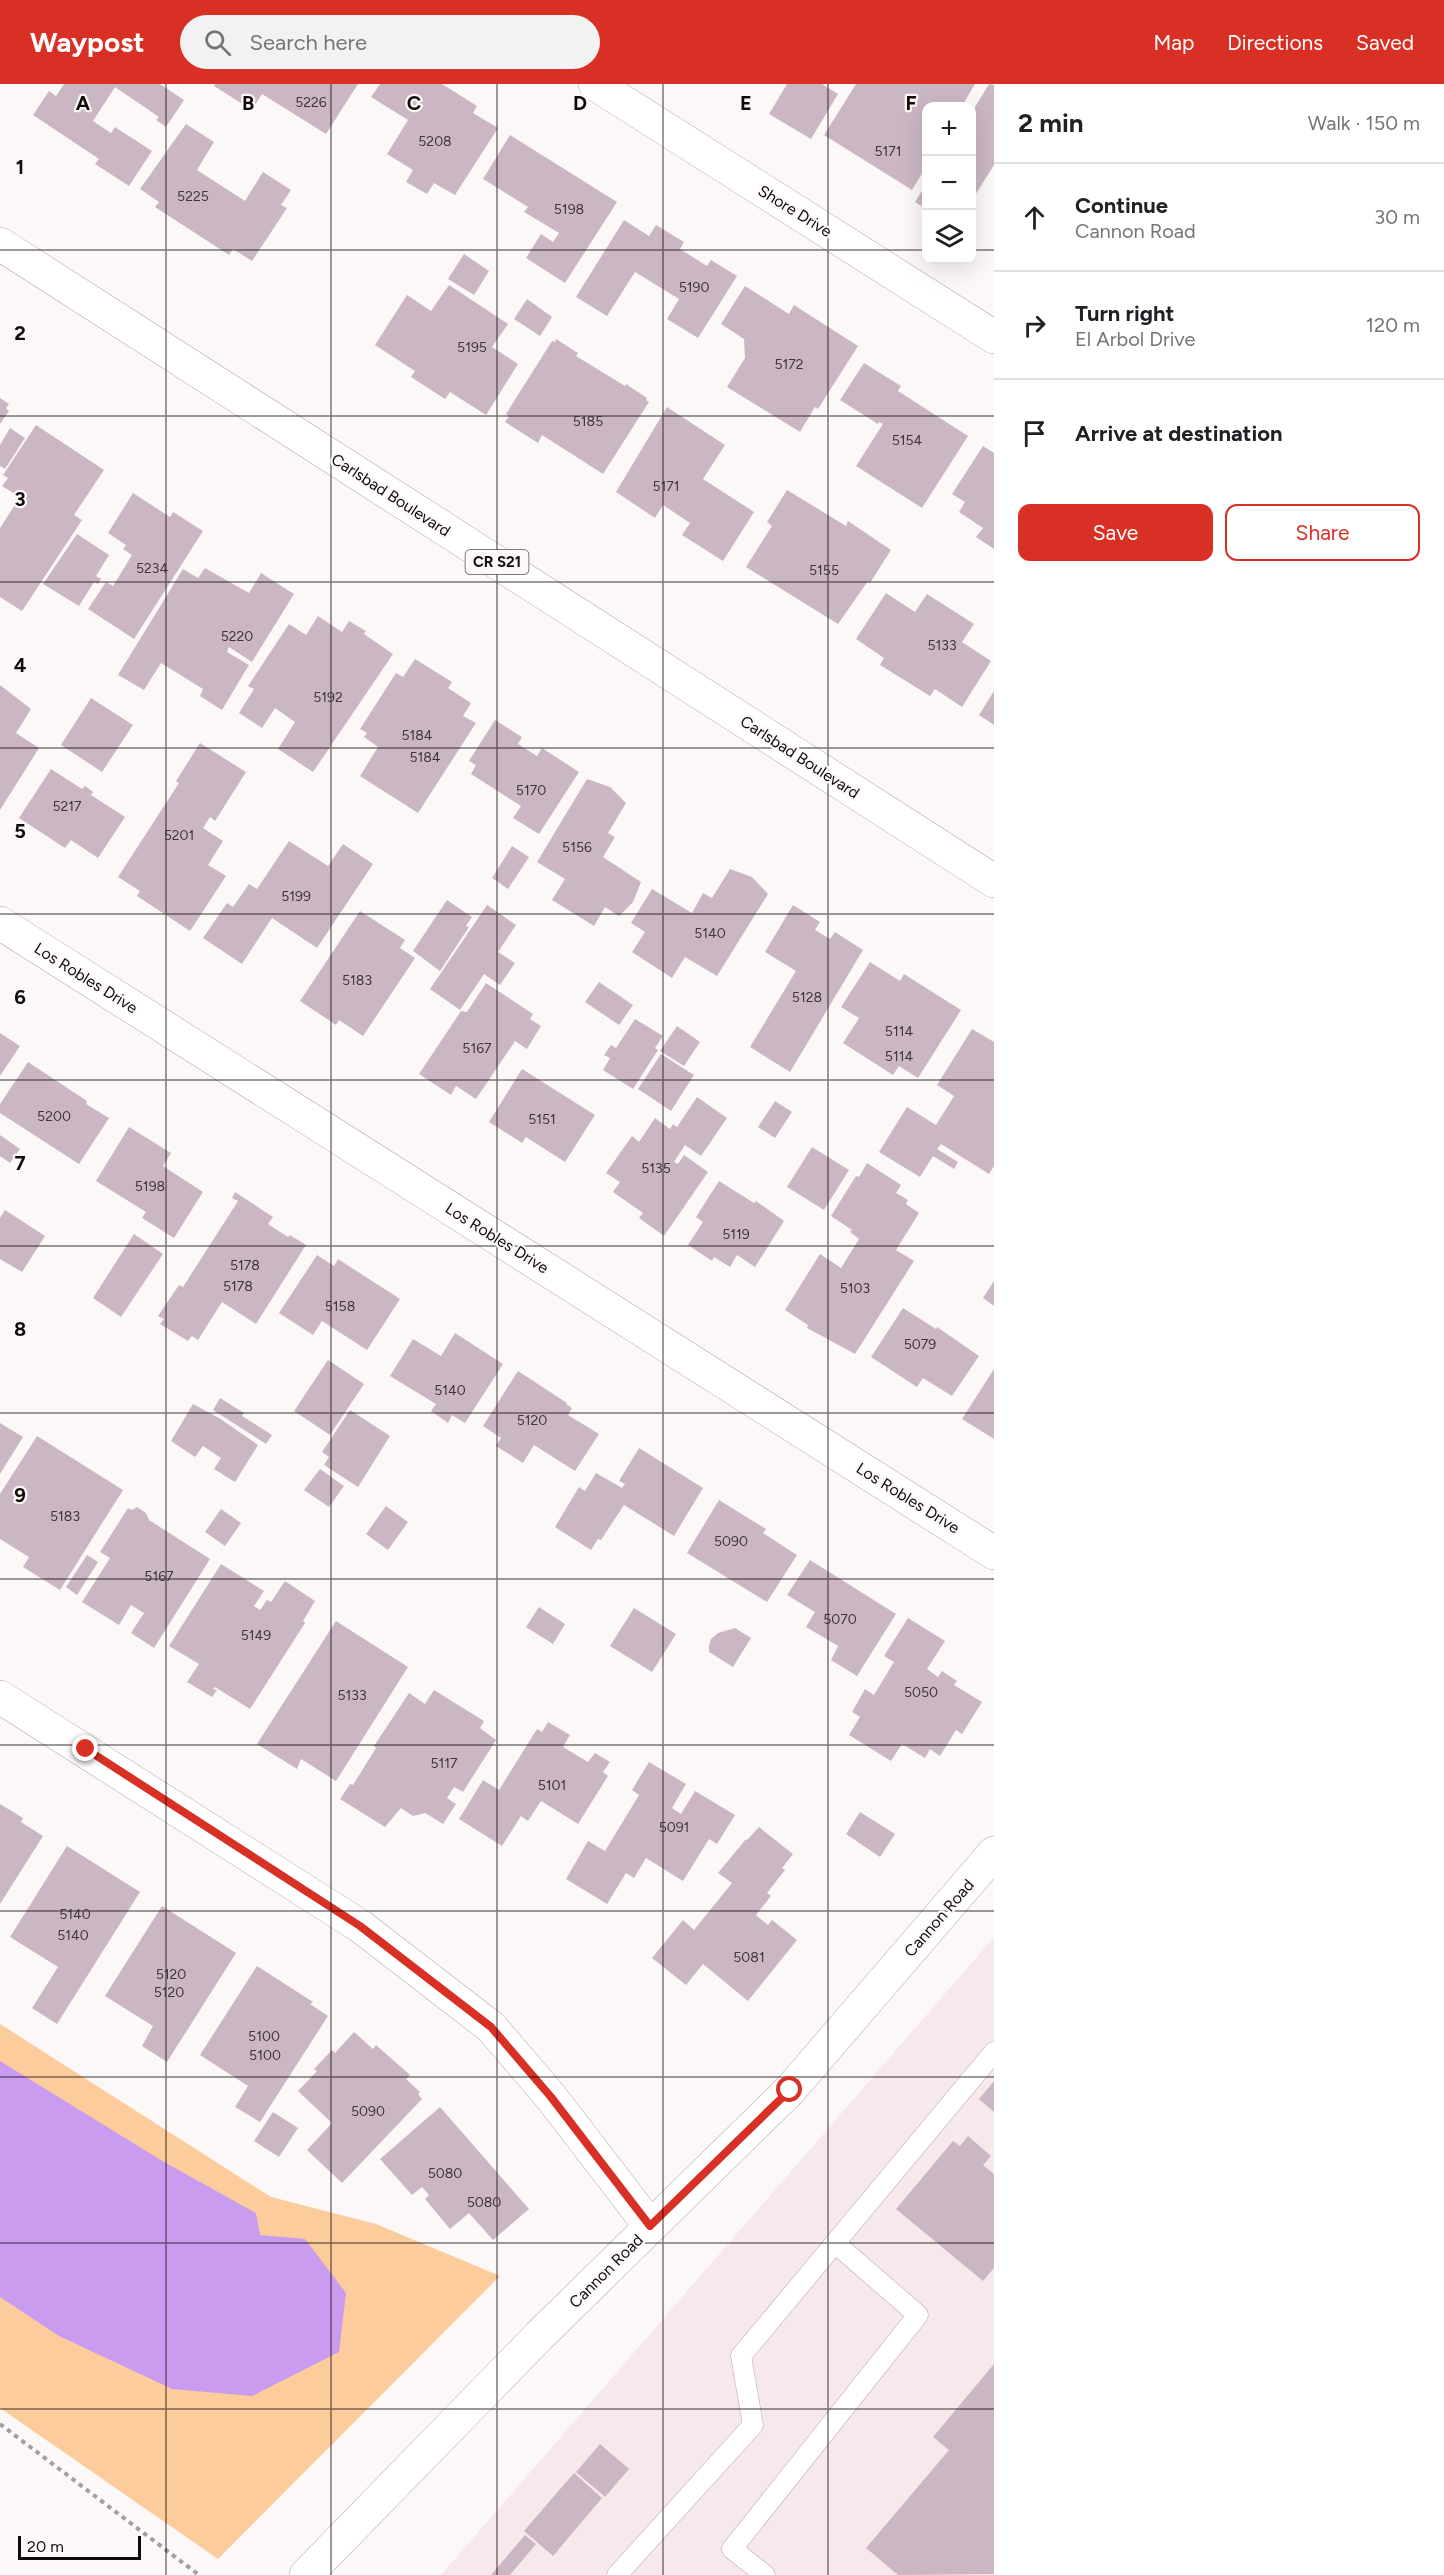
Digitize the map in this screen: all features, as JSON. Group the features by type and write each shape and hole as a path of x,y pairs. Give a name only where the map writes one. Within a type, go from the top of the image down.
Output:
{"street":[{"name":"Shore Drive","path":"595,84 994,337"},
{"name":"Carlsbad Boulevard","path":"0,244 994,881"},
{"name":"Los Robles Drive","path":"0,923 994,1553"},
{"path":"0,1696 360,1926 491,2027 551,2097 650,2226"},
{"name":"Cannon Road","path":"306,2575 650,2226 790,2090 994,1853"}],"lane":[{"path":"617,2575 753,2425 741,2356 994,2052"},
{"path":"765,2575 732,2549 918,2315 835,2243"}],"path":[{"path":"0,2424 199,2575"}],"shaded area":[{"path":"994,1937 994,2575 441,2575"},
{"path":"0,2024 271,2197 376,2224 500,2276 218,2559 0,2408"},
{"path":"0,2061 164,2162 256,2213 260,2235 305,2239 346,2293 339,2352 252,2396 172,2389 59,2336 0,2297"}],"building":[{"path":"64,84 160,84 184,100 166,127 156,120 159,117 115,87 93,121 111,133 115,127 152,151 129,186 95,164 99,159 33,115 49,91 56,96"},
{"path":"215,84 358,84 326,134 262,94 252,110 214,86"},
{"path":"380,84 442,84 477,106 473,113 498,128 455,195 434,183 427,194 406,182 413,170 387,154 408,120 371,97"},
{"path":"787,84 822,84 838,94 811,139 769,114"},
{"path":"856,84 975,84 964,102 922,102 922,174 912,190 824,135"},
{"path":"989,84 994,85 994,165 976,194 976,156 976,105"},
{"path":"186,124 214,142 197,170 245,201 263,172 291,190 281,205 287,208 252,261 233,249 229,255 155,207 159,202 140,189"},
{"path":"510,135 617,202 565,283 526,258 541,234 553,242 559,233 524,212 528,207 483,179"},
{"path":"922,191 922,206 915,202"},
{"path":"624,220 649,236 656,225 684,242 680,249 707,266 711,260 737,276 698,338 667,319 679,299 635,272 607,316 576,297"},
{"path":"464,254 489,271 474,295 448,279"},
{"path":"449,285 508,324 492,347 518,364 486,415 450,392 445,399 411,377 415,371 375,345 407,295 431,311"},
{"path":"745,286 789,314 794,305 858,346 818,409 815,407 800,432 727,387 745,358 744,339 721,324"},
{"path":"527,299 552,317 540,336 514,319"},
{"path":"556,339 578,353 576,356 625,386 626,384 647,398 649,402 603,474 542,435 538,443 505,422 509,416 506,414 552,341 555,342"},
{"path":"864,363 901,386 898,391 968,436 922,508 856,466 883,424 879,422 878,424 840,400"},
{"path":"0,398 9,404 6,408 9,411 0,424"},
{"path":"667,407 725,445 703,479 754,512 723,561 682,535 690,523 663,505 655,518 616,492"},
{"path":"36,425 104,470 74,515 82,520 22,611 0,597 0,528 20,497 2,486 8,478 3,475"},
{"path":"10,428 25,438 5,469 0,466 0,445"},
{"path":"983,446 994,453 994,549 976,537 983,528 959,512 965,502 952,494"},
{"path":"787,490 846,526 848,521 891,550 870,583 868,581 838,624 746,567 772,526 767,522"},
{"path":"133,493 170,517 173,512 203,531 134,639 88,609 106,582 113,586 132,555 123,549 126,545 108,533"},
{"path":"77,534 109,555 96,576 101,579 98,584 94,582 79,606 43,584"},
{"path":"205,568 249,593 261,573 294,594 252,662 229,647 227,652 249,665 222,710 200,696 203,689 161,663 144,690 118,675 183,569 198,578"},
{"path":"886,593 915,612 927,594 974,624 962,642 991,661 962,707 935,689 930,696 880,665 884,658 856,639"},
{"path":"318,616 342,632 349,621 366,631 364,634 393,654 313,772 278,749 295,722 275,708 262,728 239,713 254,689 248,686 289,624 306,635"},
{"path":"415,659 452,682 448,688 471,703 463,716 476,723 418,813 360,776 378,747 364,737 367,733 360,729 396,673 403,677"},
{"path":"0,685 31,709 16,733 39,748 0,810"},
{"path":"994,691 994,725 979,715"},
{"path":"91,698 133,725 102,772 61,745"},
{"path":"495,720 522,737 518,744 537,756 542,748 579,772 539,834 513,818 521,806 471,774 476,765 469,761"},
{"path":"200,743 246,772 215,821 210,817 203,828 223,841 208,865 226,876 190,931 137,896 140,891 118,877 179,783 176,781"},
{"path":"51,769 82,789 85,786 93,792 91,795 125,817 98,858 71,840 65,848 19,818"},
{"path":"587,779 610,787 626,803 608,833 615,837 603,857 641,882 633,902 619,916 605,907 594,926 552,900 565,879 537,862"},
{"path":"289,841 328,866 343,844 373,864 317,948 272,918 242,964 203,938 227,903 233,907 249,884 257,889"},
{"path":"512,846 529,857 508,889 492,878"},
{"path":"730,869 752,877 768,894 717,976 685,957 672,978 632,952 645,932 631,923 652,889 692,913 703,893 712,898"},
{"path":"447,900 472,917 466,926 469,927 440,971 413,951"},
{"path":"487,905 516,925 498,952 515,963 500,985 484,974 460,1010 430,989"},
{"path":"793,905 820,922 815,930 830,939 835,932 863,950 790,1072 750,1047 796,971 765,952"},
{"path":"360,911 405,940 400,948 415,958 363,1036 339,1020 336,1025 300,1001"},
{"path":"870,962 900,981 904,974 961,1010 918,1078 899,1066 893,1075 843,1043 859,1018 841,1007"},
{"path":"599,982 633,1005 619,1025 585,1002"},
{"path":"486,983 533,1014 530,1019 541,1026 527,1049 515,1041 476,1099 456,1086 451,1095 419,1074 461,1011 467,1012"},
{"path":"635,1019 663,1036 655,1048 658,1050 633,1089 603,1070 610,1058 604,1055 611,1045 616,1048"},
{"path":"677,1026 700,1042 684,1066 660,1051"},
{"path":"972,1029 994,1042 994,1166 989,1174 941,1144 937,1149 958,1162 954,1169 933,1156 920,1177 879,1152 907,1107 936,1125 954,1096 937,1085"},
{"path":"0,1033 20,1046 0,1076"},
{"path":"661,1054 694,1075 671,1111 638,1089"},
{"path":"28,1062 109,1118 79,1164 0,1113 0,1104"},
{"path":"522,1069 595,1115 565,1162 526,1137 522,1143 489,1122"},
{"path":"697,1097 727,1118 701,1156 685,1145 674,1162 678,1164 684,1155 708,1172 664,1236 639,1218 643,1213 613,1192 620,1182 606,1173 632,1136 639,1142 655,1118 670,1129 673,1124 677,1127"},
{"path":"775,1101 792,1112 775,1138 758,1127"},
{"path":"129,1127 171,1153 163,1166 203,1192 174,1238 142,1218 146,1212 96,1181"},
{"path":"0,1135 20,1149 10,1163 0,1156"},
{"path":"812,1147 849,1170 824,1210 787,1187"},
{"path":"867,1163 901,1185 896,1193 908,1200 906,1204 919,1213 896,1250 914,1261 855,1354 807,1328 808,1325 785,1310 820,1254 841,1268 859,1239 850,1232 852,1230 831,1216"},
{"path":"719,1181 754,1203 756,1201 784,1221 755,1267 737,1255 730,1267 714,1257 712,1261 688,1245 703,1222 696,1217"},
{"path":"235,1192 273,1217 268,1224 306,1245 256,1324 222,1302 198,1340 192,1336 188,1341 160,1324 164,1319 158,1316 179,1285 183,1287 238,1201 232,1198"},
{"path":"5,1210 45,1236 22,1272 0,1259 0,1218"},
{"path":"134,1234 163,1254 121,1317 93,1298"},
{"path":"317,1255 334,1266 338,1259 400,1299 367,1350 322,1321 313,1335 279,1313"},
{"path":"994,1281 994,1306 983,1298"},
{"path":"903,1308 936,1329 937,1327 979,1356 952,1396 923,1378 917,1387 871,1357"},
{"path":"455,1333 503,1364 465,1423 452,1415 448,1423 431,1411 436,1404 390,1376 413,1339 441,1356"},
{"path":"328,1360 364,1384 330,1435 294,1411"},
{"path":"994,1369 994,1439 962,1419"},
{"path":"518,1371 567,1403 572,1408 568,1415 599,1434 575,1471 534,1445 523,1463 496,1446 501,1438 483,1426"},
{"path":"220,1398 244,1413 242,1416 272,1435 266,1444 213,1410"},
{"path":"193,1404 219,1418 258,1445 235,1482 214,1469 221,1458 203,1446 195,1457 171,1441"},
{"path":"350,1410 390,1436 358,1487 324,1465 329,1457 322,1452"},
{"path":"0,1423 23,1437 0,1474"},
{"path":"37,1436 123,1490 60,1590 23,1567 29,1557 0,1539 0,1494"},
{"path":"639,1448 703,1488 674,1536 624,1505 601,1540 598,1539 591,1550 555,1527 579,1487 585,1491 596,1473 622,1488 625,1484 619,1481"},
{"path":"320,1469 344,1486 329,1507 304,1490"},
{"path":"719,1500 766,1529 763,1533 797,1555 767,1602 687,1553"},
{"path":"386,1506 408,1522 388,1550 366,1534"},
{"path":"137,1507 146,1513 149,1520 210,1559 154,1648 131,1633 144,1613 131,1605 119,1625 82,1602 110,1558 100,1552 128,1508 132,1510"},
{"path":"221,1509 241,1523 225,1546 205,1532"},
{"path":"87,1555 98,1562 77,1595 66,1587"},
{"path":"810,1560 896,1614 857,1676 831,1660 838,1646 806,1627 815,1612 787,1595"},
{"path":"221,1564 264,1591 254,1606 260,1610 267,1600 271,1602 285,1581 315,1601 303,1621 305,1623 250,1709 215,1687 213,1689 217,1690 212,1697 187,1682 199,1664 169,1646"},
{"path":"539,1607 565,1624 553,1644 526,1627"},
{"path":"634,1608 676,1634 652,1672 610,1646"},
{"path":"908,1618 945,1641 927,1669 938,1677 942,1671 957,1681 954,1685 982,1702 962,1734 956,1730 940,1756 930,1749 925,1758 902,1744 891,1761 849,1735 860,1717 852,1712 865,1689 874,1695 894,1662 884,1656"},
{"path":"336,1621 408,1667 336,1781 301,1759 297,1769 257,1744"},
{"path":"735,1628 751,1638 733,1667 709,1652 709,1646 711,1639 718,1633"},
{"path":"434,1690 484,1721 480,1728 496,1740 463,1792 454,1787 447,1798 456,1804 443,1824 425,1813 413,1816 401,1808 385,1827 340,1799 350,1784 353,1785 376,1748 374,1746 409,1693 425,1704"},
{"path":"548,1722 570,1735 563,1747 588,1762 595,1753 610,1762 603,1772 608,1776 578,1824 541,1801 528,1821 521,1816 502,1846 459,1819 483,1780 499,1790 537,1729 542,1732"},
{"path":"649,1762 686,1784 672,1808 681,1814 695,1791 735,1815 717,1844 709,1839 683,1881 646,1858 634,1878 626,1873 607,1904 566,1879 588,1841 605,1851 639,1795 632,1790"},
{"path":"0,1804 23,1818 21,1822 43,1836 0,1904"},
{"path":"860,1812 895,1834 880,1857 846,1834"},
{"path":"759,1827 793,1854 782,1868 785,1870 767,1893 771,1896 756,1915 768,1925 772,1920 797,1940 748,2001 703,1964 686,1985 652,1958 683,1920 694,1930 732,1883 718,1873"},
{"path":"67,1846 140,1892 57,2024 32,2008 58,1967 10,1937"},
{"path":"162,1906 236,1953 167,2062 142,2046 153,2026 105,1996"},
{"path":"257,1966 313,2002 310,2004 328,2016 260,2122 235,2107 248,2086 200,2055"},
{"path":"354,2032 373,2049 376,2045 410,2075 406,2079 420,2092 418,2094 422,2099 342,2183 307,2150 332,2123 298,2091 317,2071 314,2069 332,2050 335,2053"},
{"path":"994,2081 994,2112 979,2099"},
{"path":"440,2107 529,2209 493,2240 469,2213 450,2229 425,2199 429,2195 422,2187 412,2195 380,2159"},
{"path":"273,2112 298,2128 279,2157 254,2141"},
{"path":"968,2136 991,2156 983,2165 994,2174 994,2268 983,2281 896,2209 953,2141 960,2146"},
{"path":"994,2364 994,2574 898,2575 866,2548 949,2450 933,2437"},
{"path":"600,2444 629,2469 605,2497 576,2472"},
{"path":"574,2473 602,2498 553,2556 524,2531"},
{"path":"525,2535 536,2544 510,2575 491,2575"}],"route":[{"path":"86,1749 360,1926 491,2027 551,2097 650,2226 790,2090"}]}
